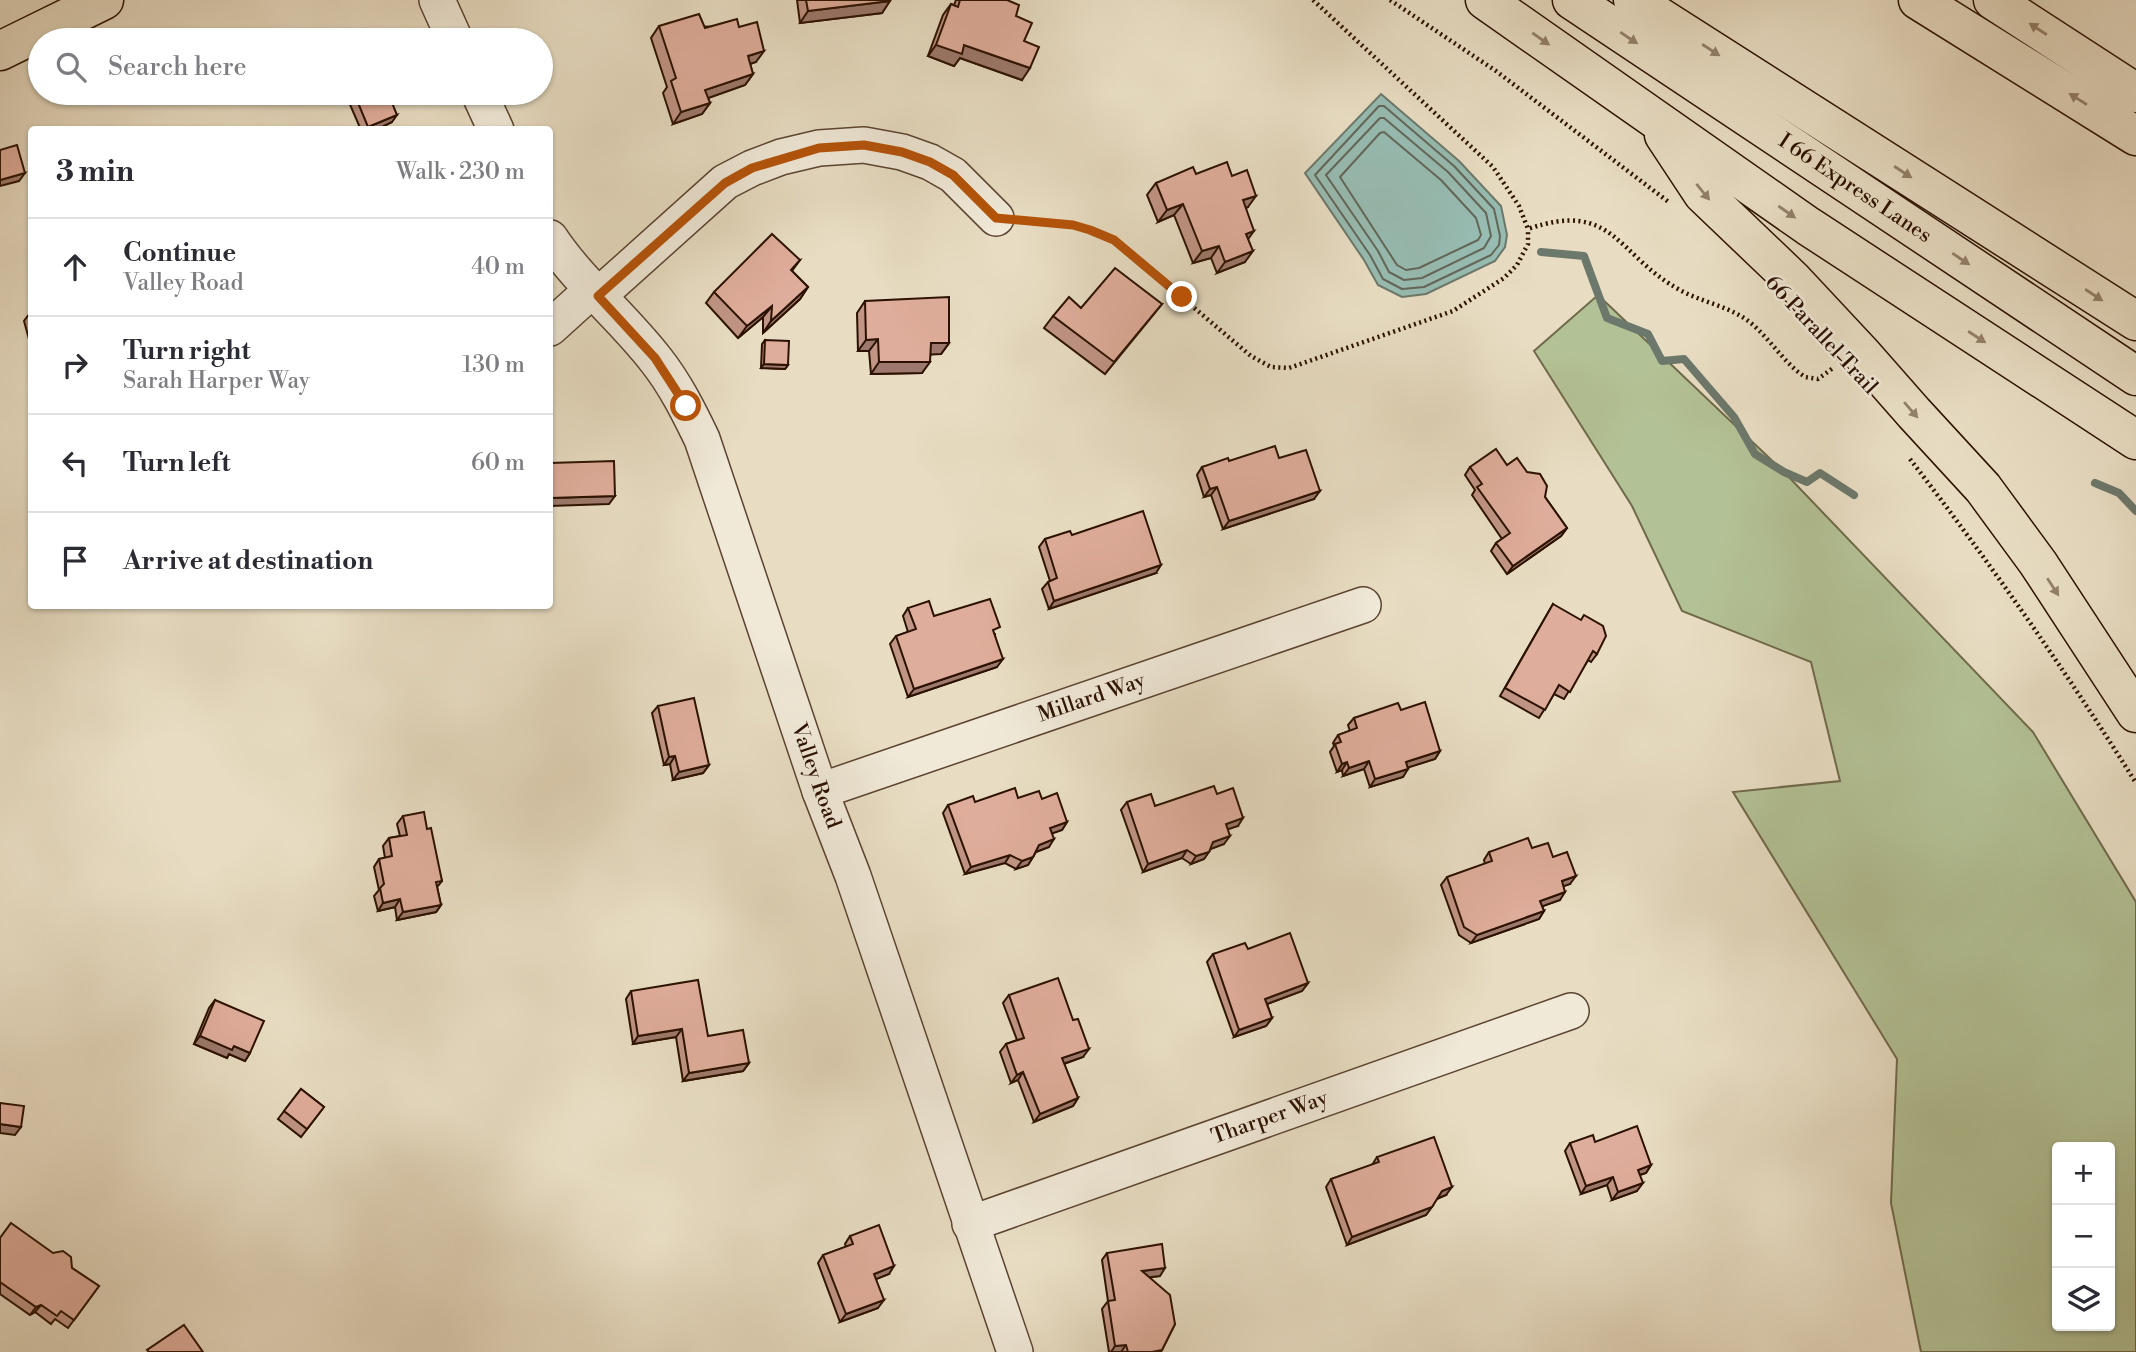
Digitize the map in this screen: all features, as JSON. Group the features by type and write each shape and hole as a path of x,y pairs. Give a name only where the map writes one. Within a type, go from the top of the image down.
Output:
{"main road":[{"path":"47,28 104,0"},
{"path":"1485,0 1808,226 2136,440"},
{"name":"I 66 Express Lanes","path":"1572,0 2136,376"},
{"path":"1633,0 2136,321"},
{"path":"1918,0 2136,136"},
{"path":"1993,0 2136,93"},
{"path":"0,51 28,37"},
{"path":"1651,116 1703,194 1791,279 1983,488 2038,563 2136,713"}],"street":[{"path":"437,0 450,28"},
{"path":"485,105 494,126"},
{"path":"553,326 725,183 752,168 819,148 864,145 902,152 930,162 953,175 996,218"},
{"name":"Valley Road","path":"553,242 565,260 655,358 686,406 702,439 820,791 853,876 1014,1352"},
{"name":"Millard Way","path":"820,791 1363,605"},
{"name":"Tharper Way","path":"970,1224 1571,1011"}],"path":[{"path":"996,218 1063,224 1102,234 1114,240 1251,356 1271,367 1289,368 1452,311 1504,278 1517,265 1528,244 1528,229 1519,205 1493,167 1313,0"},
{"path":"1390,0 1496,71 1678,209"},
{"path":"1528,229 1553,221 1573,219 1603,228 1668,283 1734,312 1751,323 1805,377 1818,379 1833,368"},
{"name":"66 Parallel Trail","path":"1823,358 1842,379"},
{"path":"1905,452 2042,638 2136,783"}],"green space":[{"path":"1598,295 1784,472 2033,732 2136,902 2136,1352 1921,1352 1891,1203 1897,1059 1733,792 1840,781 1811,662 1682,611 1632,506 1534,351"}],"water":[{"path":"1381,94 1459,161 1501,206 1507,235 1505,247 1495,261 1426,294 1402,297 1378,285 1305,173"}],"building":[{"path":"806,0 890,0 890,1 808,11"},
{"path":"960,0 1007,0 1019,5 1016,16 1032,23 1024,41 1039,47 1030,68 964,45 962,54 936,45 951,4 958,7"},
{"path":"699,14 705,28 737,19 739,27 757,22 764,51 748,56 753,74 705,90 710,103 681,112 671,81 676,78 659,26"},
{"path":"359,105 393,105 397,115 368,126"},
{"path":"17,145 25,173 0,180 0,150"},
{"path":"1227,162 1232,176 1247,170 1256,196 1243,200 1254,231 1246,234 1253,251 1225,262 1219,246 1202,251 1183,204 1167,210 1156,183 1193,167 1196,174"},
{"path":"772,234 800,260 791,270 808,287 771,321 772,306 747,326 714,292"},
{"path":"1115,268 1162,304 1114,362 1053,316 1069,297 1081,308"},
{"path":"949,297 949,343 931,343 930,362 879,362 878,339 866,340 865,301"},
{"path":"765,340 789,341 788,365 764,364"},
{"path":"1275,446 1279,458 1306,450 1320,491 1229,521 1217,487 1210,489 1202,467"},
{"path":"1496,449 1507,465 1517,458 1527,472 1540,474 1547,486 1545,497 1567,528 1513,566 1496,543 1510,533 1477,487 1482,484 1470,467"},
{"path":"614,461 615,496 553,498 553,463"},
{"path":"1143,511 1161,565 1054,601 1048,582 1057,578 1045,539 1070,531 1072,535"},
{"path":"990,599 1000,627 993,630 1003,659 914,689 896,636 916,629 908,608 929,601 934,616"},
{"path":"1553,604 1581,620 1584,615 1603,626 1606,636 1597,654 1593,651 1570,692 1559,685 1545,710 1505,688"},
{"path":"694,698 709,765 679,772 675,756 669,757 658,706"},
{"path":"1425,702 1440,751 1406,762 1408,769 1375,779 1369,761 1349,768 1347,762 1342,764 1335,744 1341,742 1338,735 1357,728 1354,718 1398,703 1401,710"},
{"path":"1214,786 1217,794 1233,788 1243,818 1226,824 1230,836 1213,842 1209,852 1196,856 1187,850 1148,864 1127,802 1151,794 1155,806"},
{"path":"1015,788 1018,798 1039,791 1042,799 1057,793 1067,822 1050,828 1054,839 1039,845 1033,857 1022,861 1010,855 971,867 948,805 973,796 975,802"},
{"path":"424,812 427,829 431,828 442,881 436,882 441,905 403,912 400,899 383,903 380,888 384,884 379,859 392,856 389,838 407,835 403,816"},
{"path":"1528,838 1532,848 1548,843 1553,857 1567,852 1576,876 1562,881 1565,892 1540,901 1544,911 1477,935 1464,927 1447,877 1492,861 1489,852"},
{"path":"1290,933 1308,983 1265,999 1272,1018 1239,1030 1213,954 1245,943 1248,949"},
{"path":"1058,978 1073,1020 1078,1019 1089,1049 1062,1058 1078,1098 1040,1114 1023,1072 1017,1075 1006,1044 1024,1038 1009,995"},
{"path":"698,980 708,1036 743,1030 749,1063 689,1073 682,1029 638,1036 631,991"},
{"path":"215,1000 264,1021 250,1053 234,1046 232,1050 200,1036"},
{"path":"301,1089 324,1107 307,1129 284,1111"},
{"path":"0,1103 24,1106 21,1127 0,1124"},
{"path":"1637,1126 1651,1165 1638,1170 1643,1183 1618,1192 1613,1177 1586,1186 1570,1143 1593,1135 1595,1142"},
{"path":"1434,1137 1452,1187 1442,1191 1432,1207 1352,1237 1331,1179 1379,1162 1377,1157"},
{"path":"11,1223 53,1253 63,1251 71,1257 72,1268 99,1286 74,1320 61,1311 57,1316 41,1305 36,1307 0,1282 0,1238"},
{"path":"879,1225 894,1266 874,1274 884,1300 846,1314 823,1255 853,1244 850,1236"},
{"path":"1162,1244 1165,1268 1142,1271 1170,1295 1175,1324 1162,1350 1128,1352 1126,1345 1115,1346 1108,1301 1115,1300 1107,1253"},
{"path":"184,1325 203,1352 147,1350"}],"waterway":[{"path":"1541,252 1584,256 1607,318 1648,334 1662,361 1684,359 1734,417 1755,454 1807,482 1820,473 1854,495"},
{"path":"2095,483 2119,493 2136,511"}],"route":[{"path":"686,406 655,358 598,296 725,183 752,168 781,157 819,148 864,145 902,152 930,162 953,175 996,218 1054,222 1102,234 1114,240 1182,297"}]}
